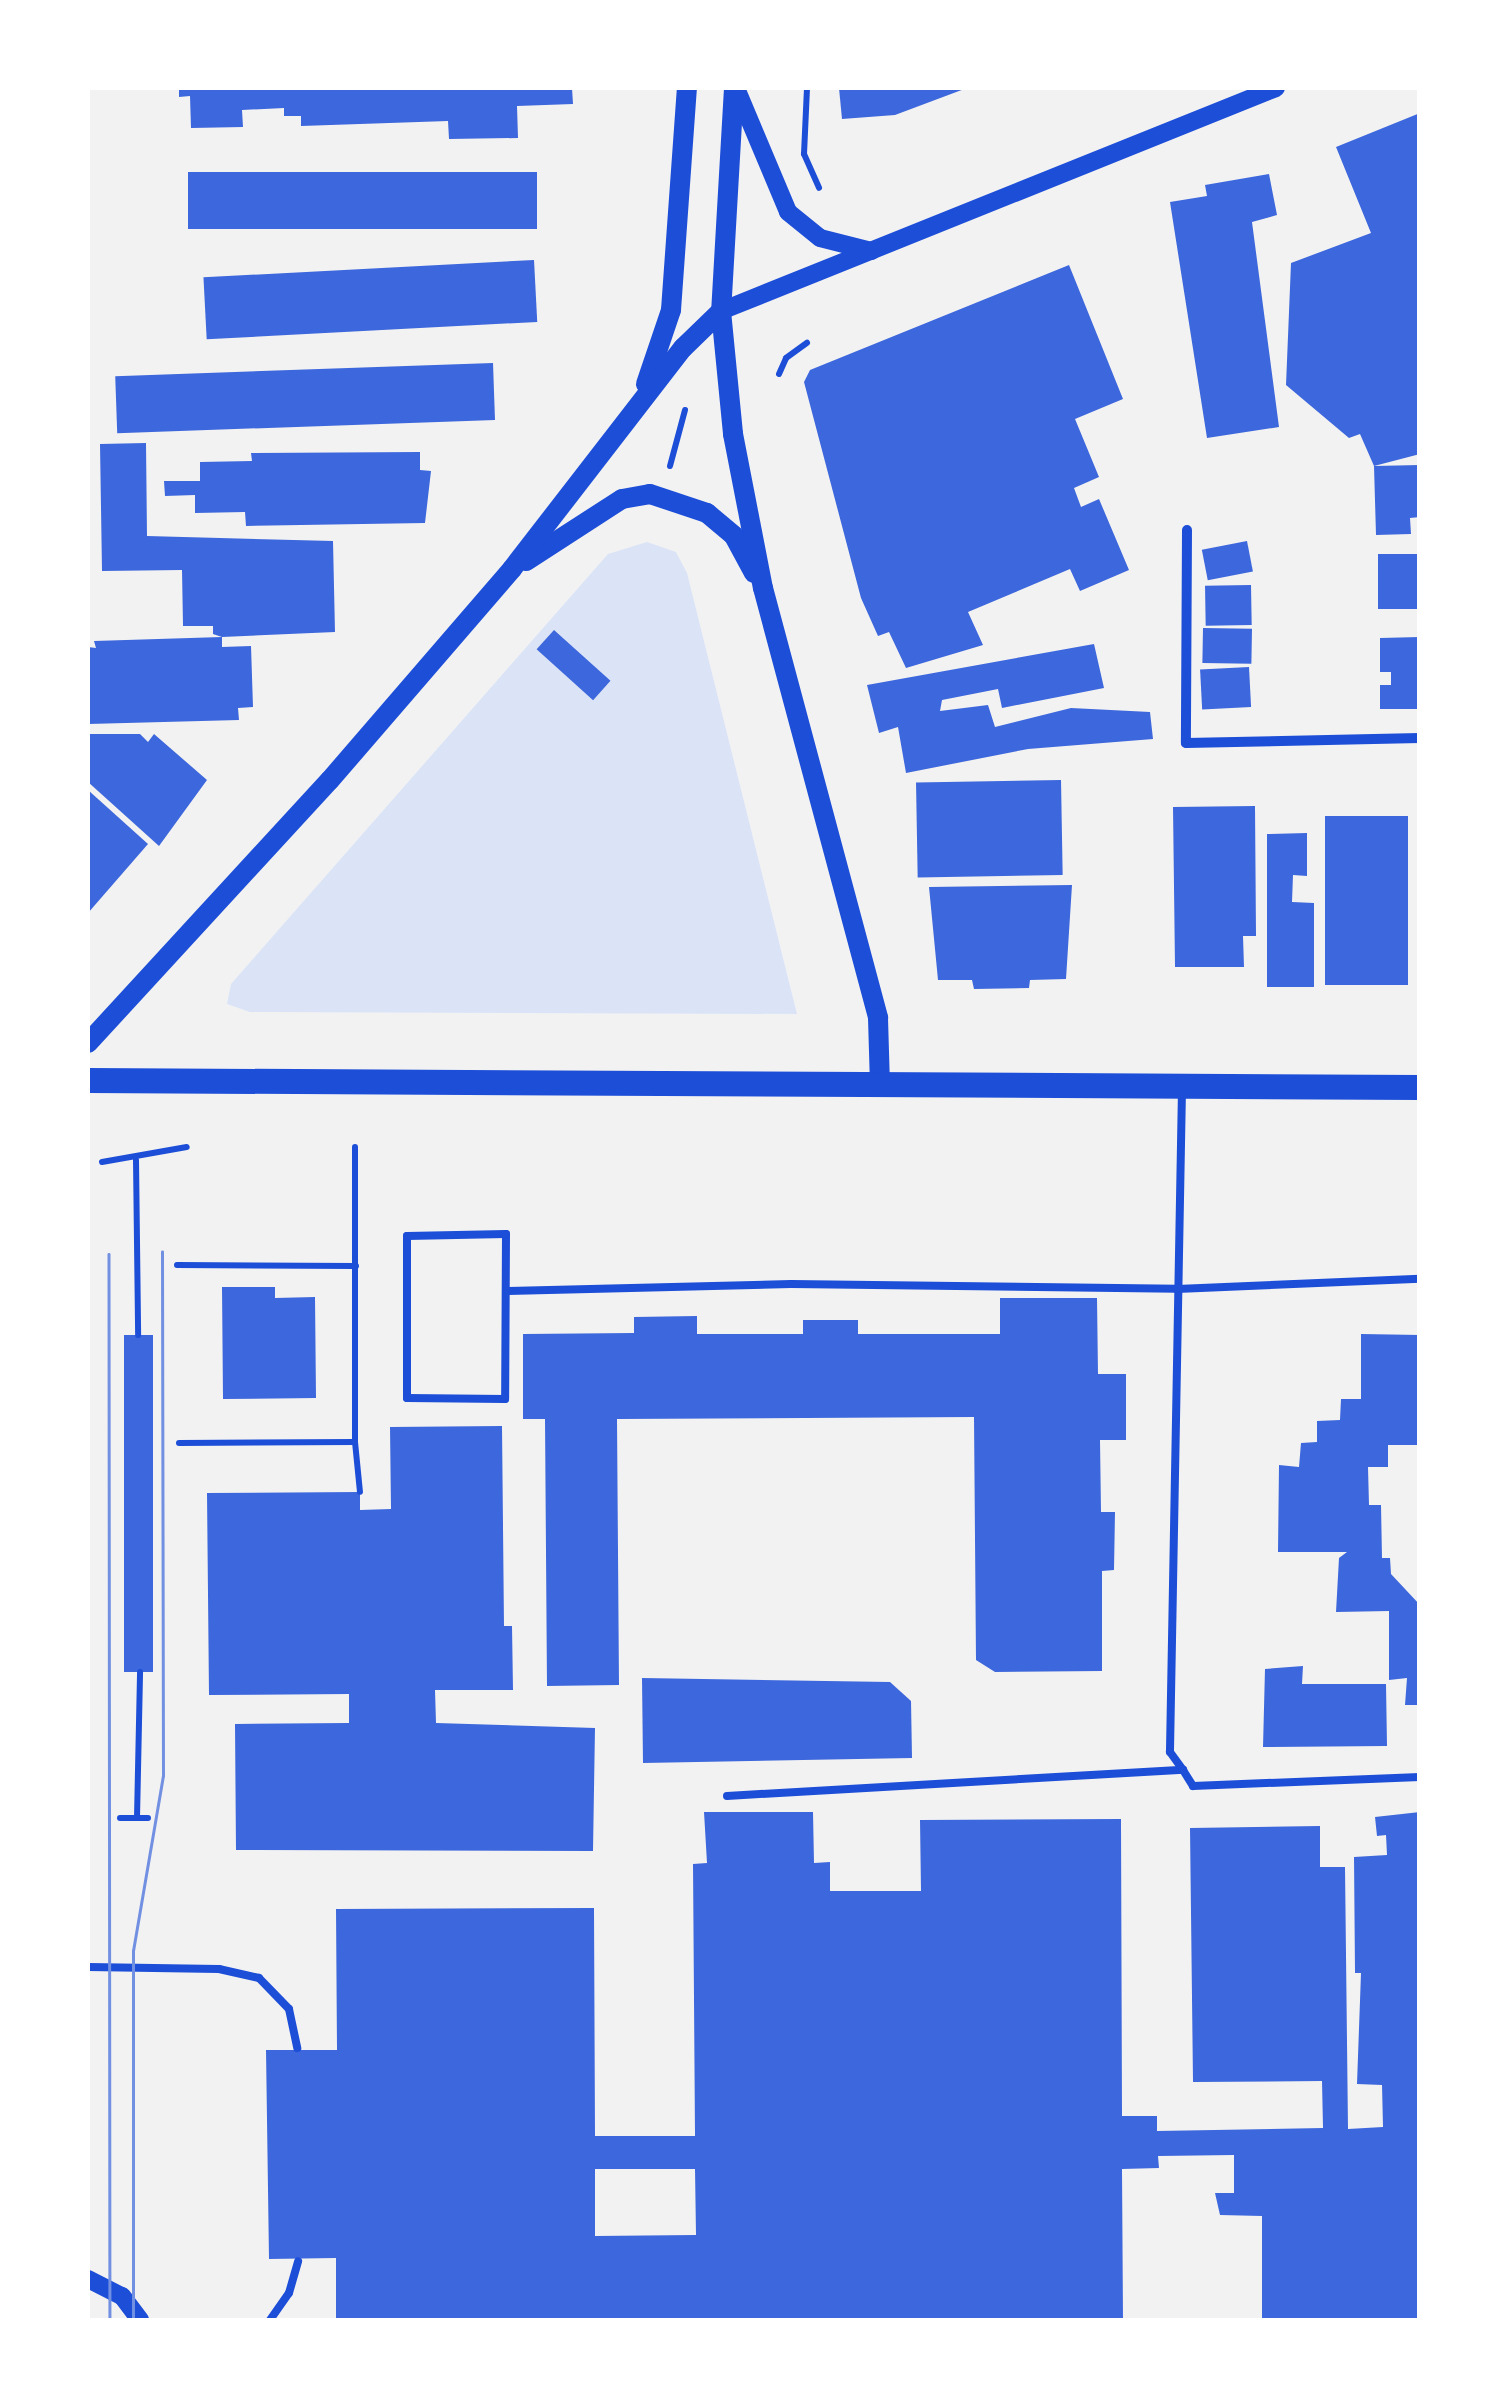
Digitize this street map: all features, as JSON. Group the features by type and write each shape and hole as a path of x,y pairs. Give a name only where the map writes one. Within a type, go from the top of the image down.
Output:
{"main road":[{"path":"629,418 671,310 688,88"},
{"path":"735,88 721,312 733,434 763,588 878,1018 880,1084"},
{"path":"88,1043 226,898 512,570 629,418 721,312"},
{"path":"512,570 622,499 667,495 707,513 734,536 763,588"},
{"path":"88,1080 1420,1087"}],"street":[{"path":"735,88 788,212 820,238 873,251"},
{"path":"721,312 1276,88"},
{"path":"1187,530 1186,743 1420,738"},
{"path":"88,2280 122,2296 140,2320"}],"lane":[{"path":"1182,1087 1170,1752 1194,1786 1420,1777"},
{"path":"506,1234 506,1291 506,1399 407,1398 407,1236 506,1234"},
{"path":"506,1291 791,1284 1177,1288 1420,1279"},
{"path":"726,1796 1182,1770"},
{"path":"88,1967 219,1969 260,1978 289,2009 297,2048"},
{"path":"270,2320 289,2293 298,2260"}],"path":[{"path":"806,88 804,154 818,188"},
{"path":"779,374 786,358 807,342"},
{"path":"670,469 686,410"},
{"path":"102,1162 136,1160 187,1147"},
{"path":"355,1147 356,1442 360,1492"},
{"path":"136,1160 138,1335"},
{"path":"177,1265 356,1266"},
{"path":"179,1443 356,1442"},
{"path":"137,1818 140,1672"},
{"path":"120,1818 148,1818"}],"shaded area":[{"path":"647,542 676,552 687,573 797,1014 250,1012 227,1004 231,984 608,554"}],"building":[{"path":"179,88 572,88 573,104 517,106 518,138 449,139 448,121 301,126 301,116 284,116 284,108 242,110 243,127 191,128 190,96 179,97"},
{"path":"839,88 967,88 895,115 842,119"},
{"path":"1420,113 1420,454 1374,466 1360,434 1349,438 1286,385 1291,263 1371,233 1336,147"},
{"path":"188,172 537,172 537,229 188,229"},
{"path":"1269,174 1277,215 1252,222 1279,427 1207,438 1170,202 1207,196 1205,185"},
{"path":"534,260 537,322 207,339 203,277"},
{"path":"1069,265 1123,399 1075,419 1099,477 1074,488 1081,507 1099,499 1129,570 1080,591 1070,569 968,612 983,645 906,668 889,632 878,636 861,598 804,382 810,370"},
{"path":"493,363 495,420 117,433 115,376"},
{"path":"146,443 147,536 333,541 335,632 222,637 213,634 213,626 183,626 182,570 102,571 100,444"},
{"path":"420,452 420,470 431,471 425,523 246,526 245,512 195,513 195,495 165,496 164,481 200,481 200,462 252,461 251,453"},
{"path":"1420,465 1420,517 1410,518 1411,534 1376,535 1374,466"},
{"path":"1247,541 1253,571 1208,580 1202,550"},
{"path":"1378,554 1420,554 1420,609 1378,609"},
{"path":"1251,585 1252,625 1206,626 1205,586"},
{"path":"1203,628 1252,629 1251,664 1202,663"},
{"path":"554,630 610,681 593,700 537,649"},
{"path":"222,637 222,647 251,646 253,707 238,708 239,720 88,724 88,647 96,648 94,641"},
{"path":"1420,637 1420,709 1380,709 1380,685 1391,685 1391,672 1380,672 1380,638"},
{"path":"1094,644 1104,688 1002,708 998,689 942,700 940,711 988,705 995,727 1071,708 1150,712 1153,739 1028,749 906,773 898,727 879,733 867,685"},
{"path":"1249,667 1251,707 1202,710 1200,670"},
{"path":"88,734 140,734 148,742 154,734 207,780 159,846 88,782"},
{"path":"1061,780 1063,875 918,878 916,783"},
{"path":"88,790 148,844 88,913"},
{"path":"1255,806 1256,936 1243,936 1244,967 1175,967 1173,807"},
{"path":"1325,816 1408,816 1408,985 1325,985"},
{"path":"1307,833 1307,876 1293,875 1292,902 1314,903 1314,987 1267,987 1267,834"},
{"path":"1072,885 1066,979 1030,980 1029,988 974,989 972,980 938,980 929,887"},
{"path":"222,1287 275,1287 275,1298 315,1297 316,1398 223,1399"},
{"path":"1000,1298 1097,1298 1098,1374 1126,1374 1126,1440 1100,1440 1101,1512 1115,1512 1114,1570 1102,1571 1102,1671 995,1672 976,1660 974,1417 617,1419 619,1685 547,1686 545,1419 523,1419 523,1334 634,1333 634,1317 697,1316 697,1334 803,1334 803,1320 858,1320 858,1334 1000,1334"},
{"path":"1361,1334 1420,1335 1420,1445 1388,1445 1388,1467 1368,1467 1369,1505 1381,1505 1382,1558 1390,1558 1391,1574 1420,1605 1420,1705 1405,1705 1407,1678 1389,1680 1389,1611 1336,1612 1339,1558 1347,1552 1278,1552 1279,1465 1299,1467 1301,1443 1317,1442 1317,1421 1340,1420 1341,1399 1361,1399"},
{"path":"124,1335 153,1335 153,1672 124,1672"},
{"path":"502,1426 504,1626 512,1626 513,1690 435,1690 436,1723 595,1728 593,1851 236,1850 235,1724 349,1723 349,1694 209,1695 207,1493 360,1492 360,1510 391,1509 390,1427"},
{"path":"1303,1666 1302,1684 1386,1684 1387,1746 1263,1747 1265,1669"},
{"path":"642,1678 890,1682 911,1701 912,1758 643,1763"},
{"path":"704,1812 813,1812 814,1863 830,1862 830,1891 921,1891 920,1820 1121,1819 1122,2116 1157,2116 1157,2131 1323,2128 1322,2081 1193,2082 1190,1828 1320,1826 1320,1867 1345,1867 1348,2129 1383,2127 1382,2085 1357,2084 1361,1973 1355,1973 1354,1857 1387,1855 1386,1835 1377,1836 1375,1817 1420,1812 1420,2320 1262,2320 1262,2216 1220,2215 1215,2193 1234,2193 1234,2155 1158,2156 1159,2168 1122,2169 1123,2320 336,2320 336,2258 269,2259 266,2050 337,2050 336,1909 594,1908 595,2136 695,2136 693,1864 707,1863","holes":["595,2169 695,2169 696,2235 595,2236"]}],"tram line":[{"path":"133,2320 133,1951 163,1776 162,1252"},
{"path":"109,1254 110,2320"}]}
